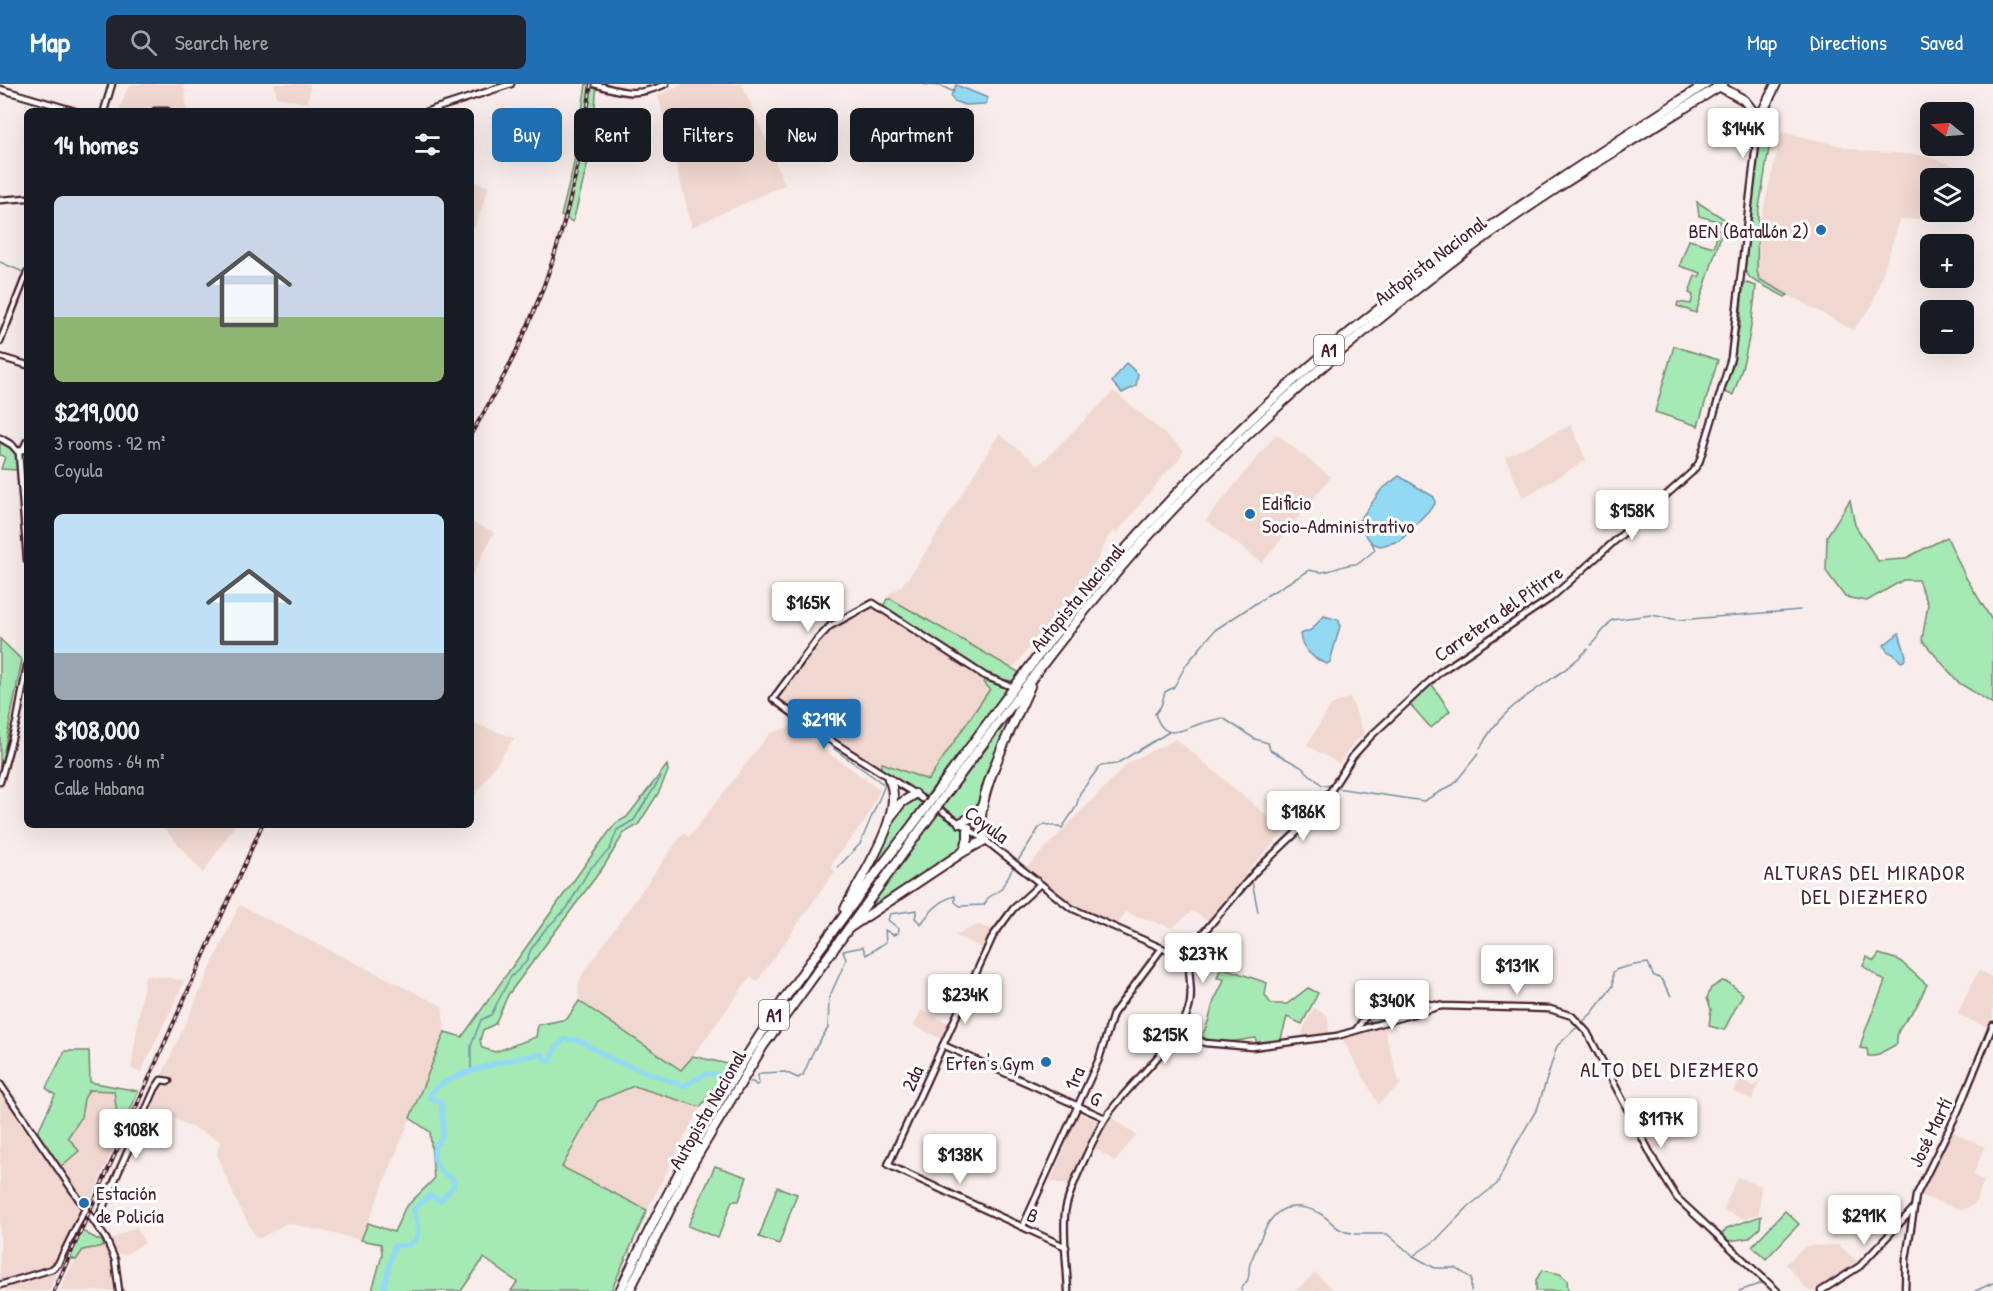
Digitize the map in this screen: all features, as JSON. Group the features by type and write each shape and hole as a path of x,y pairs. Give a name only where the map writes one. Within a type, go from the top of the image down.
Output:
{"highway":[{"path":"1716,87 1744,100 1759,119 1776,84"},
{"name":"Autopista Nacional","path":"620,1291 657,1211 709,1119 770,1020 836,927 1020,693 1103,588 1174,508 1326,363 1448,265 1532,207 1716,87"},
{"name":"Autopista Nacional","path":"1020,693 1063,625 1169,503 1275,397 1323,354 1445,256 1716,87"},
{"path":"845,932 963,852 986,840 981,830 982,806 1020,693"},
{"path":"889,779 894,788 891,816"},
{"path":"836,927 891,816 901,803 915,794"},
{"path":"960,823 974,816 982,806"},
{"name":"Autopista Nacional","path":"629,1291 669,1209 717,1121 776,1026 845,932 927,812"},
{"path":"963,852 968,839 968,828"}],"main road":[{"path":"105,108 112,84"},
{"path":"437,108 511,84"},
{"path":"594,84 632,94 646,93 666,84"},
{"path":"0,89 65,108"},
{"name":"Carretera del Pitirre","path":"1189,960 1193,945 1250,878 1316,814 1360,747 1440,672 1551,598 1696,468 1731,358 1759,119"},
{"path":"0,200 24,198"},
{"path":"0,342 24,281"},
{"path":"0,357 24,364"},
{"path":"0,438 23,450 24,505"},
{"name":"Coyula","path":"1020,693 985,676 873,603 830,626 816,641 773,699 889,779 986,840 1039,885 1071,908 1189,960"},
{"path":"0,782 17,720 24,682"},
{"name":"2da","path":"888,1165 997,930 1017,904 1039,885"},
{"name":"1ra","path":"1023,1226 1099,1059 1115,1011 1162,948"},
{"path":"1189,960 1192,986 1189,1027"},
{"path":"1356,1029 1380,999 1416,1001 1442,1006 1550,1009 1564,1012 1581,1024 1656,1164 1677,1198 1777,1291"},
{"path":"1414,1013 1416,1001"},
{"path":"1183,1021 1197,1039 1205,1043 1247,1047 1307,1041 1442,1006"},
{"path":"1068,1291 1066,1206 1106,1118 1183,1021 1189,1008"},
{"path":"1367,1016 1367,1020 1373,1025"},
{"name":"José Martí","path":"1905,1291 1913,1209 1920,1184 1958,1111 1993,1025"},
{"path":"1176,1030 1189,1027"},
{"name":"G","path":"943,1045 1106,1118"},
{"path":"96,1223 155,1089 161,1080 169,1081"},
{"path":"0,1084 96,1223 115,1260 119,1291"},
{"name":"B","path":"888,1165 1066,1247"},
{"path":"0,1286 45,1272 57,1264 85,1209"},
{"path":"1821,1291 1860,1266 1913,1209"}],"shaded area":[{"path":"134,84 184,84 187,108 156,106 120,108 127,89"},
{"path":"275,84 310,84 308,103 276,97"},
{"path":"683,84 742,84 752,108 663,108 663,114 658,95"},
{"path":"754,112 766,140 766,162 775,162 785,185 692,227 675,162 754,162"},
{"path":"1782,132 1863,151 1920,155 1956,166 1956,168 1920,168 1920,219 1900,220 1872,306 1853,330 1759,279 1757,271 1761,218"},
{"path":"474,182 489,187 474,228"},
{"path":"1114,391 1184,450 1177,462 1117,533 1114,530 1096,562 1013,668 886,596 900,587 915,569 999,434 1039,465"},
{"path":"1571,425 1586,460 1523,498 1505,457"},
{"path":"1276,434 1331,477 1262,563 1206,520"},
{"path":"474,523 494,532 474,572"},
{"path":"873,603 994,683 921,791 889,779 773,699 816,641 830,626"},
{"path":"1350,697 1365,735 1354,742 1339,764 1307,745 1331,705"},
{"path":"474,723 514,738 474,797"},
{"path":"792,726 880,790 865,821 834,860 831,867 835,871 757,982 751,976 682,1071 579,1001 578,985 583,973 683,833 689,837 770,733"},
{"path":"1176,739 1285,831 1248,870 1245,879 1209,922 1192,911 1172,928 1125,912 1116,928 1071,908 1023,871 1129,762"},
{"path":"164,828 233,828 203,873"},
{"path":"239,905 442,1006 445,1032 361,1240 287,1223 261,1238 256,1237 237,1203 217,1155 220,1141 148,1106"},
{"path":"979,925 995,930 985,949 954,935"},
{"path":"1979,970 1993,978 1993,1017 1988,1028 1957,1014"},
{"path":"145,975 185,980 141,1072 131,1069"},
{"path":"1314,1008 1328,1016 1329,1034 1302,1038 1304,1027"},
{"path":"921,1010 949,1023 942,1039 914,1026"},
{"path":"1383,1025 1400,1085 1378,1104 1343,1040"},
{"path":"1740,1079 1754,1086 1761,1079 1752,1099 1733,1092"},
{"path":"0,1084 35,1138 67,1137 81,1118 84,1099 89,1090 114,1091 117,1115 126,1121 87,1208 80,1211 57,1260 47,1268 0,1284"},
{"path":"634,1086 700,1107 647,1210 562,1167 598,1101"},
{"path":"1077,1112 1100,1122 1071,1186 1050,1181 1065,1148 1061,1146"},
{"path":"1657,1113 1681,1122 1689,1130 1689,1135 1652,1150 1639,1122"},
{"path":"1111,1117 1136,1135 1115,1162 1095,1148"},
{"path":"1950,1131 1985,1147 1973,1175 1984,1181 1974,1205 1962,1210 1918,1195"},
{"path":"1737,1177 1761,1186 1759,1214 1743,1219 1723,1210"},
{"path":"136,1227 145,1243 124,1255 114,1253 110,1246 111,1239"},
{"path":"1839,1245 1858,1262 1814,1291 1808,1291 1786,1264 1805,1246"},
{"path":"104,1246 112,1263 114,1291 60,1291 68,1272 83,1250"},
{"path":"59,1269 49,1291 6,1291 4,1287"},
{"path":"1315,1273 1335,1291 1295,1291"}],"green space":[{"path":"586,84 597,84 595,108 582,108"},
{"path":"1759,140 1770,142 1758,214 1757,271 1759,279 1788,295 1785,297 1751,279 1745,271"},
{"path":"574,162 588,162 573,222 561,216"},
{"path":"1697,202 1726,220 1696,313 1677,306 1678,302 1691,304 1693,295 1689,293 1695,276 1699,277 1701,273 1680,266 1681,262 1689,240 1714,247 1721,222 1699,216"},
{"path":"1747,283 1756,286 1753,314 1745,355 1733,395 1724,392 1740,325 1743,285"},
{"path":"1674,346 1718,360 1698,426 1655,412"},
{"path":"0,441 14,452 19,470 1,469 5,457 0,455"},
{"path":"1850,500 1855,525 1878,561 1904,559 1947,537 1965,576 1993,622 1993,704 1959,683 1922,640 1928,604 1918,580 1903,580 1867,601 1845,597 1826,571 1827,536"},
{"path":"887,599 891,599 1020,673 1014,681 999,679 981,671 883,607"},
{"path":"0,639 22,660 0,772"},
{"path":"986,678 1006,685 1008,689 925,798 879,771 882,763 928,780 990,689 983,682"},
{"path":"1431,683 1450,711 1431,728 1409,703"},
{"path":"1022,701 977,811 960,821 941,809"},
{"path":"667,765 668,771 659,792 638,825 624,833 604,866 508,995 495,1024 483,1030 480,1040 482,1048 495,1052 536,1037 538,1025 567,1019 579,1001 681,1070 693,1056 732,1065 700,1107 634,1086 598,1101 562,1167 647,1210 611,1291 511,1291 517,1282 484,1258 461,1291 372,1291 382,1255 381,1244 361,1240 368,1223 394,1232 405,1208 434,1179 430,1132 410,1118 445,1032 462,1037 602,841 616,823 627,817"},
{"path":"914,797 922,803 852,899 893,817 898,809"},
{"path":"929,811 775,1021 832,939"},
{"path":"939,812 965,830 964,847 861,917"},
{"path":"1879,954 1899,960 1927,985 1916,1007 1902,1024 1897,1044 1875,1056 1868,1056 1867,1049 1860,1048 1885,981 1863,966 1867,957 1874,961"},
{"path":"1221,967 1267,983 1265,995 1271,1004 1287,1004 1308,988 1318,993 1302,1024 1287,1017 1281,1039 1278,1041 1256,1043 1256,1038 1228,1042 1214,1041 1201,1036 1224,979 1217,978"},
{"path":"1722,981 1729,983 1743,994 1724,1030 1709,1026 1711,1009 1707,998 1711,988"},
{"path":"1385,999 1409,1003 1413,1009 1374,1022 1369,1021 1368,1017 1375,1005"},
{"path":"65,1051 89,1051 90,1082 138,1091 126,1121 117,1115 114,1091 89,1090 84,1099 81,1118 68,1137 79,1151 58,1169 35,1138 55,1095 46,1088"},
{"path":"715,1166 747,1177 739,1201 732,1201 718,1238 688,1226"},
{"path":"777,1187 797,1194 779,1244 759,1237"},
{"path":"1785,1211 1799,1224 1766,1259 1752,1246"},
{"path":"1761,1216 1760,1228 1749,1238 1729,1241 1722,1234 1727,1228"},
{"path":"78,1229 103,1242 104,1246 83,1250 76,1260 64,1256"},
{"path":"1542,1270 1560,1274 1567,1280 1568,1291 1536,1291 1536,1280"}],"water":[{"path":"956,85 988,98 985,104 964,105 954,101 951,96"},
{"path":"1126,363 1138,374 1136,386 1122,393 1112,382"},
{"path":"1399,476 1434,497 1435,504 1400,541 1380,546 1372,543 1357,524 1381,490"},
{"path":"1324,616 1339,620 1340,626 1330,662 1327,664 1309,653 1300,634 1311,630"},
{"path":"1899,633 1906,656 1901,662 1887,651 1884,645"}],"waterway":[{"path":"922,84 941,86 954,92"},
{"path":"0,262 23,272"},
{"path":"1266,596 1310,570 1323,572 1358,564 1375,550 1372,543"},
{"path":"1264,598 1215,630 1186,665 1174,687 1165,692 1161,706 1155,714 1162,727 1171,732 1182,731 1201,723 1223,718 1255,739 1268,743 1270,750 1301,767 1322,785 1331,786"},
{"path":"1591,645 1612,620 1651,615 1679,620 1800,610"},
{"path":"1480,749 1490,731 1502,717 1588,649"},
{"path":"1017,862 1039,828 1045,824 1062,828 1076,807 1080,793 1100,766 1116,764 1169,732"},
{"path":"834,749 885,785 860,844 838,867"},
{"path":"1336,788 1424,801 1454,784 1478,754"},
{"path":"471,1069 471,1046 481,1020 491,1015 510,978 527,961 530,951 544,931 567,908 589,870 610,849 617,830 634,820 661,777"},
{"path":"1258,912 1250,871 1304,820 1331,786"},
{"path":"750,1082 759,1084 758,1075 761,1073 785,1072 798,1078 803,1075 813,1052 828,1028 829,998 846,960 843,951 863,947 866,955 886,942 885,930 893,935 898,933 899,929 888,920 890,914 917,910 915,918 921,924 939,904 955,896 955,902 960,906 984,905 988,898 1001,889 1014,866"},
{"path":"1413,1256 1436,1240 1469,1206 1497,1184 1513,1150 1538,1107 1557,1046 1592,1013 1613,986 1613,972 1624,967 1648,963 1653,975 1661,979 1671,996"},
{"path":"383,1291 394,1246 408,1245 416,1240 418,1230 414,1209 430,1195 440,1201 454,1186 453,1179 443,1173 435,1161 435,1145 442,1137 443,1120 441,1102 429,1097 435,1089 447,1081 480,1068 531,1056 542,1054 546,1062 550,1061 556,1047 565,1039 581,1041 613,1060 684,1086 706,1074 723,1074"},
{"path":"1241,1291 1248,1279 1250,1263 1266,1226 1280,1211 1290,1207 1302,1207 1317,1212 1341,1230 1352,1233"},
{"path":"1355,1234 1387,1234 1413,1256 1435,1268 1456,1268 1471,1278 1471,1291"},
{"path":"1739,1291 1762,1283"},
{"path":"1975,1291 1993,1283"}],"railway":[{"path":"474,429 517,350 551,266 575,178 591,84"},
{"path":"54,1291 261,828"}],"place":[{"name":"BEN (Batallón 2)","path":"1821,230"},
{"name":"Edificio Socio-Administrativo","path":"1250,514"},
{"name":"Erfen's Gym","path":"1046,1062"},
{"name":"Estación de Policía","path":"84,1203"}],"district":[{"name":"ALTURAS DEL MIRADOR DEL DIEZMERO","path":"1865,884"},
{"name":"ALTO DEL DIEZMERO","path":"1670,1069"}]}
